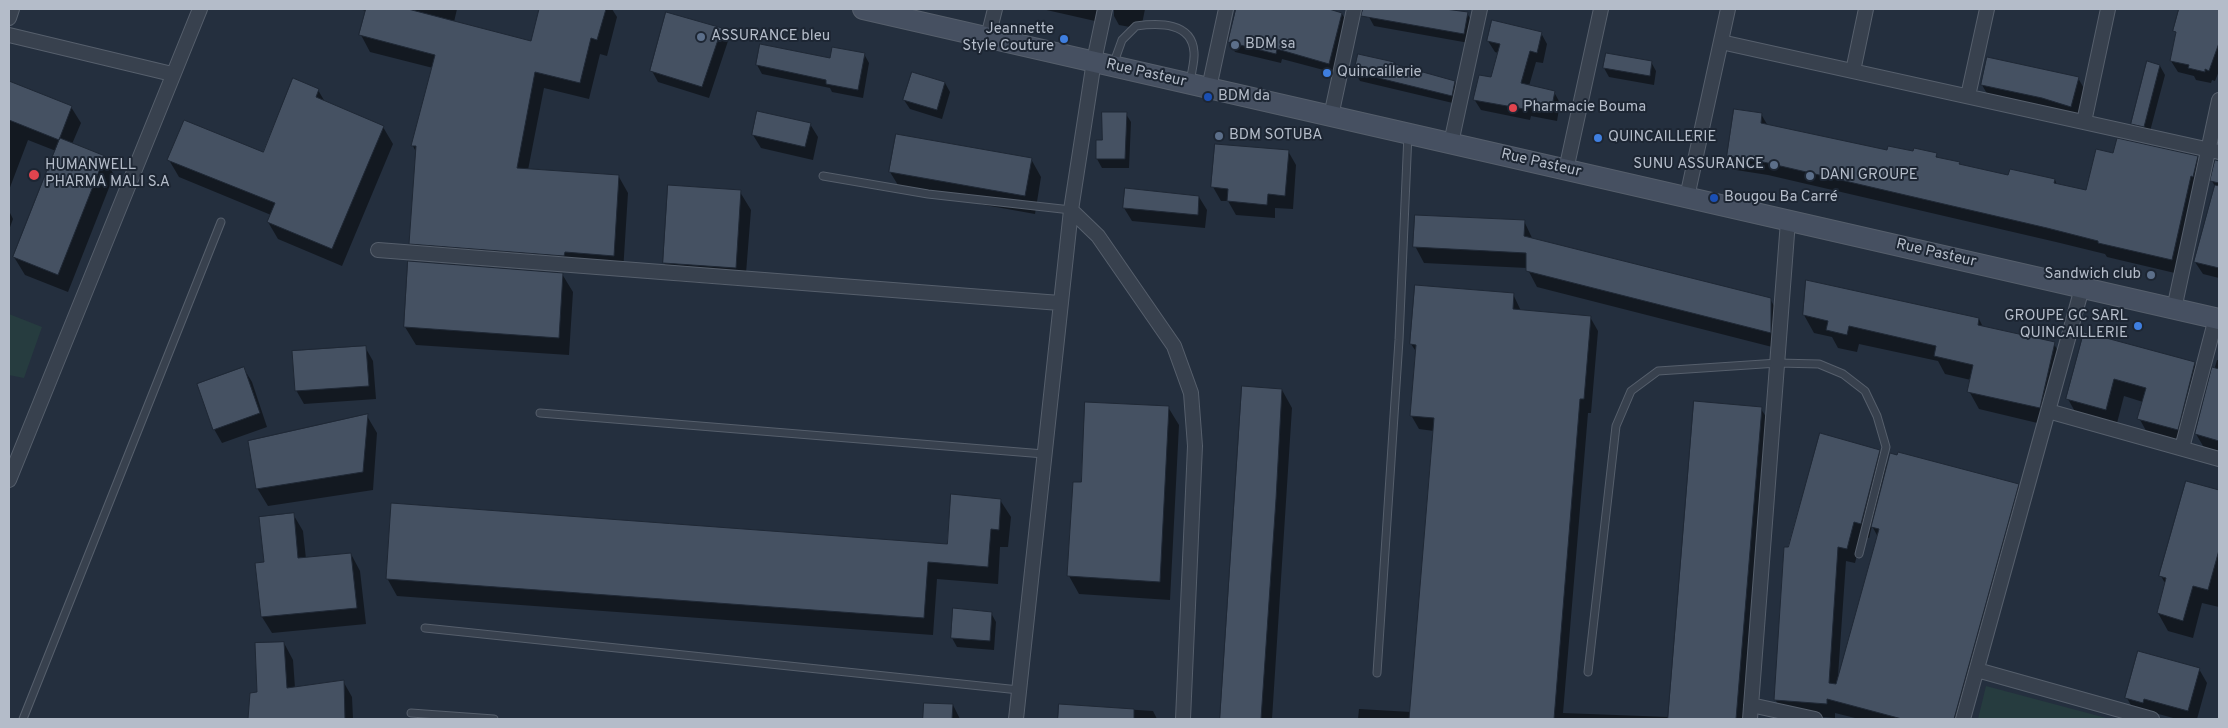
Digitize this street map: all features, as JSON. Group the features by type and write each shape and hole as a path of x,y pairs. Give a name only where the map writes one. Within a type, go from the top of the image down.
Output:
{"main road":[{"name":"Rue Pasteur","path":"863,9 2218,319"}],"street":[{"path":"9,18 12,9"},
{"path":"9,480 172,74 200,9"},
{"path":"988,37 995,9"},
{"path":"1016,719 1071,210 1103,64 1105,9"},
{"path":"1209,88 1226,9"},
{"path":"1331,116 1354,9"},
{"path":"1451,143 1480,9"},
{"path":"1566,170 1601,9"},
{"path":"1687,197 1728,9"},
{"path":"1853,71 1866,9"},
{"path":"1968,96 1987,9"},
{"path":"2084,122 2108,9"},
{"path":"9,35 172,74"},
{"path":"1721,42 2214,150"},
{"path":"2174,309 2214,150 2219,100"},
{"path":"1071,210 1098,236 1174,346 1190,393 1195,446 1183,719"},
{"path":"1750,719 1788,221"},
{"path":"378,250 1060,303"},
{"path":"1963,719 2082,288"},
{"path":"2182,448 2218,319"},
{"path":"2048,411 2219,459"},
{"path":"1977,670 2152,719"},
{"path":"1752,705 1815,719"}],"lane":[{"path":"1103,64 1136,26 1177,26 1189,36 1194,52 1190,83"},
{"path":"1377,673 1399,340 1408,134"},
{"path":"823,176 928,194 1071,210"},
{"path":"23,719 221,222"},
{"path":"1588,672 1616,426 1631,391 1658,371 1778,363 1819,364 1843,374 1865,391 1878,416 1886,447 1859,554"},
{"path":"540,413 1044,454"},
{"path":"425,628 1019,690"},
{"path":"411,713 494,719"}],"green space":[{"path":"9,314 42,327 24,378 9,375"},
{"path":"1986,686 2110,719 1978,719"}],"building":[{"path":"366,9 408,9 531,41 539,9 606,9 597,40 591,38 580,83 535,72 517,168 619,175 614,256 565,252 564,256 409,244 416,146 411,146 435,55 359,35"},
{"path":"1236,9 1329,9 1342,13 1329,64 1277,49 1276,54 1228,42"},
{"path":"1363,9 1445,9 1468,12 1464,34 1361,16"},
{"path":"2179,9 2219,9 2219,43 2209,71 2205,69 2205,72 2188,68 2189,65 2170,61 2176,32 2173,31"},
{"path":"666,12 722,28 702,87 650,71"},
{"path":"1492,20 1542,32 1537,53 1530,51 1521,83 1555,91 1551,111 1525,106 1524,109 1473,100 1479,75 1491,77 1500,44 1487,41"},
{"path":"760,44 830,58 832,47 865,53 858,90 826,84 826,80 756,65"},
{"path":"1606,53 1652,61 1650,76 1603,68"},
{"path":"1358,54 1394,62 1394,64 1455,81 1452,96 1354,72"},
{"path":"1987,57 2079,77 2071,107 2042,98 1981,85"},
{"path":"2147,61 2160,65 2144,127 2131,124"},
{"path":"912,72 945,82 937,110 903,100"},
{"path":"293,78 319,89 316,97 384,126 332,249 267,222 275,203 167,160 184,120 263,152"},
{"path":"9,81 72,106 59,140 9,120"},
{"path":"1734,109 1762,113 1761,123 1887,150 1888,146 1913,151 1914,148 1937,153 1936,157 1960,162 1959,164 2008,175 2010,169 2055,179 2054,183 2086,190 2096,149 2113,153 2117,138 2198,156 2193,177 2191,176 2172,260 2098,243 2098,241 2047,228 1759,161 1727,156"},
{"path":"757,111 811,123 805,147 752,135"},
{"path":"1102,112 1127,112 1125,159 1096,159 1096,140 1102,140"},
{"path":"896,134 1032,158 1025,196 889,172"},
{"path":"60,138 105,156 58,275 13,257"},
{"path":"1215,144 1289,150 1285,196 1268,194 1267,205 1227,201 1228,189 1211,187"},
{"path":"2215,160 2219,161 2219,183 2210,181"},
{"path":"668,185 741,190 736,268 663,263"},
{"path":"2215,185 2219,186 2219,268 2194,262"},
{"path":"1125,188 1199,196 1198,215 1123,208"},
{"path":"1415,215 1525,220 1524,236 1771,298 1771,333 1526,271 1526,253 1413,247"},
{"path":"408,261 563,273 559,338 404,327"},
{"path":"1806,280 1979,318 1978,325 2055,342 2040,408 1967,392 1973,365 1934,356 1936,346 1849,326 1847,335 1826,330 1828,321 1803,315"},
{"path":"1415,285 1514,293 1513,309 1591,316 1584,399 1580,399 1554,719 1409,719 1434,418 1410,416 1416,345 1410,344"},
{"path":"2084,332 2195,362 2178,430 2137,419 2146,388 2114,379 2106,410 2066,399"},
{"path":"366,346 369,386 295,391 292,351"},
{"path":"244,367 260,413 213,430 197,384"},
{"path":"2212,367 2219,369 2219,441 2195,434"},
{"path":"1242,386 1282,389 1276,499 1261,719 1220,719"},
{"path":"1694,401 1762,407 1736,719 1668,719"},
{"path":"1085,402 1169,406 1160,582 1067,576 1073,482 1081,482"},
{"path":"368,414 363,472 256,489 248,441"},
{"path":"1820,433 1880,450 1861,524 1854,522 1847,549 1838,547 1829,683 1836,684 1879,529 1871,527 1890,453 1897,455 1898,452 2019,484 1954,719 1902,719 1827,699 1827,704 1774,700 1784,547 1788,547"},
{"path":"2186,481 2219,490 2219,550 2208,590 2193,586 2183,621 2157,613 2166,578 2159,576"},
{"path":"951,494 1001,499 999,530 991,529 988,567 928,562 924,618 386,579 391,503 947,544"},
{"path":"294,513 298,558 351,553 357,608 261,617 255,563 264,562 259,517"},
{"path":"953,608 992,612 990,641 951,638"},
{"path":"284,642 287,688 344,680 345,719 248,719 250,693 257,692 255,643"},
{"path":"2138,651 2200,668 2188,711 2144,699 2143,703 2125,698"},
{"path":"924,703 953,704 952,719 923,719"},
{"path":"1059,704 1134,709 1134,719 1058,719"}],"place":[{"name":"ASSURANCE bleu","path":"701,37"},
{"name":"Jeannette Style Couture","path":"1064,39"},
{"name":"BDM sa","path":"1235,45"},
{"name":"Quincaillerie","path":"1327,73"},
{"name":"BDM da","path":"1208,97"},
{"name":"Pharmacie Bouma","path":"1513,108"},
{"name":"BDM SOTUBA","path":"1219,136"},
{"name":"QUINCAILLERIE","path":"1598,138"},
{"name":"SUNU ASSURANCE","path":"1774,165"},
{"name":"HUMANWELL PHARMA MALI S.A","path":"34,175"},
{"name":"DANI GROUPE","path":"1810,176"},
{"name":"Bougou Ba Carré","path":"1714,198"},
{"name":"Sandwich club","path":"2151,275"},
{"name":"GROUPE GC SARL QUINCAILLERIE","path":"2138,326"}]}
